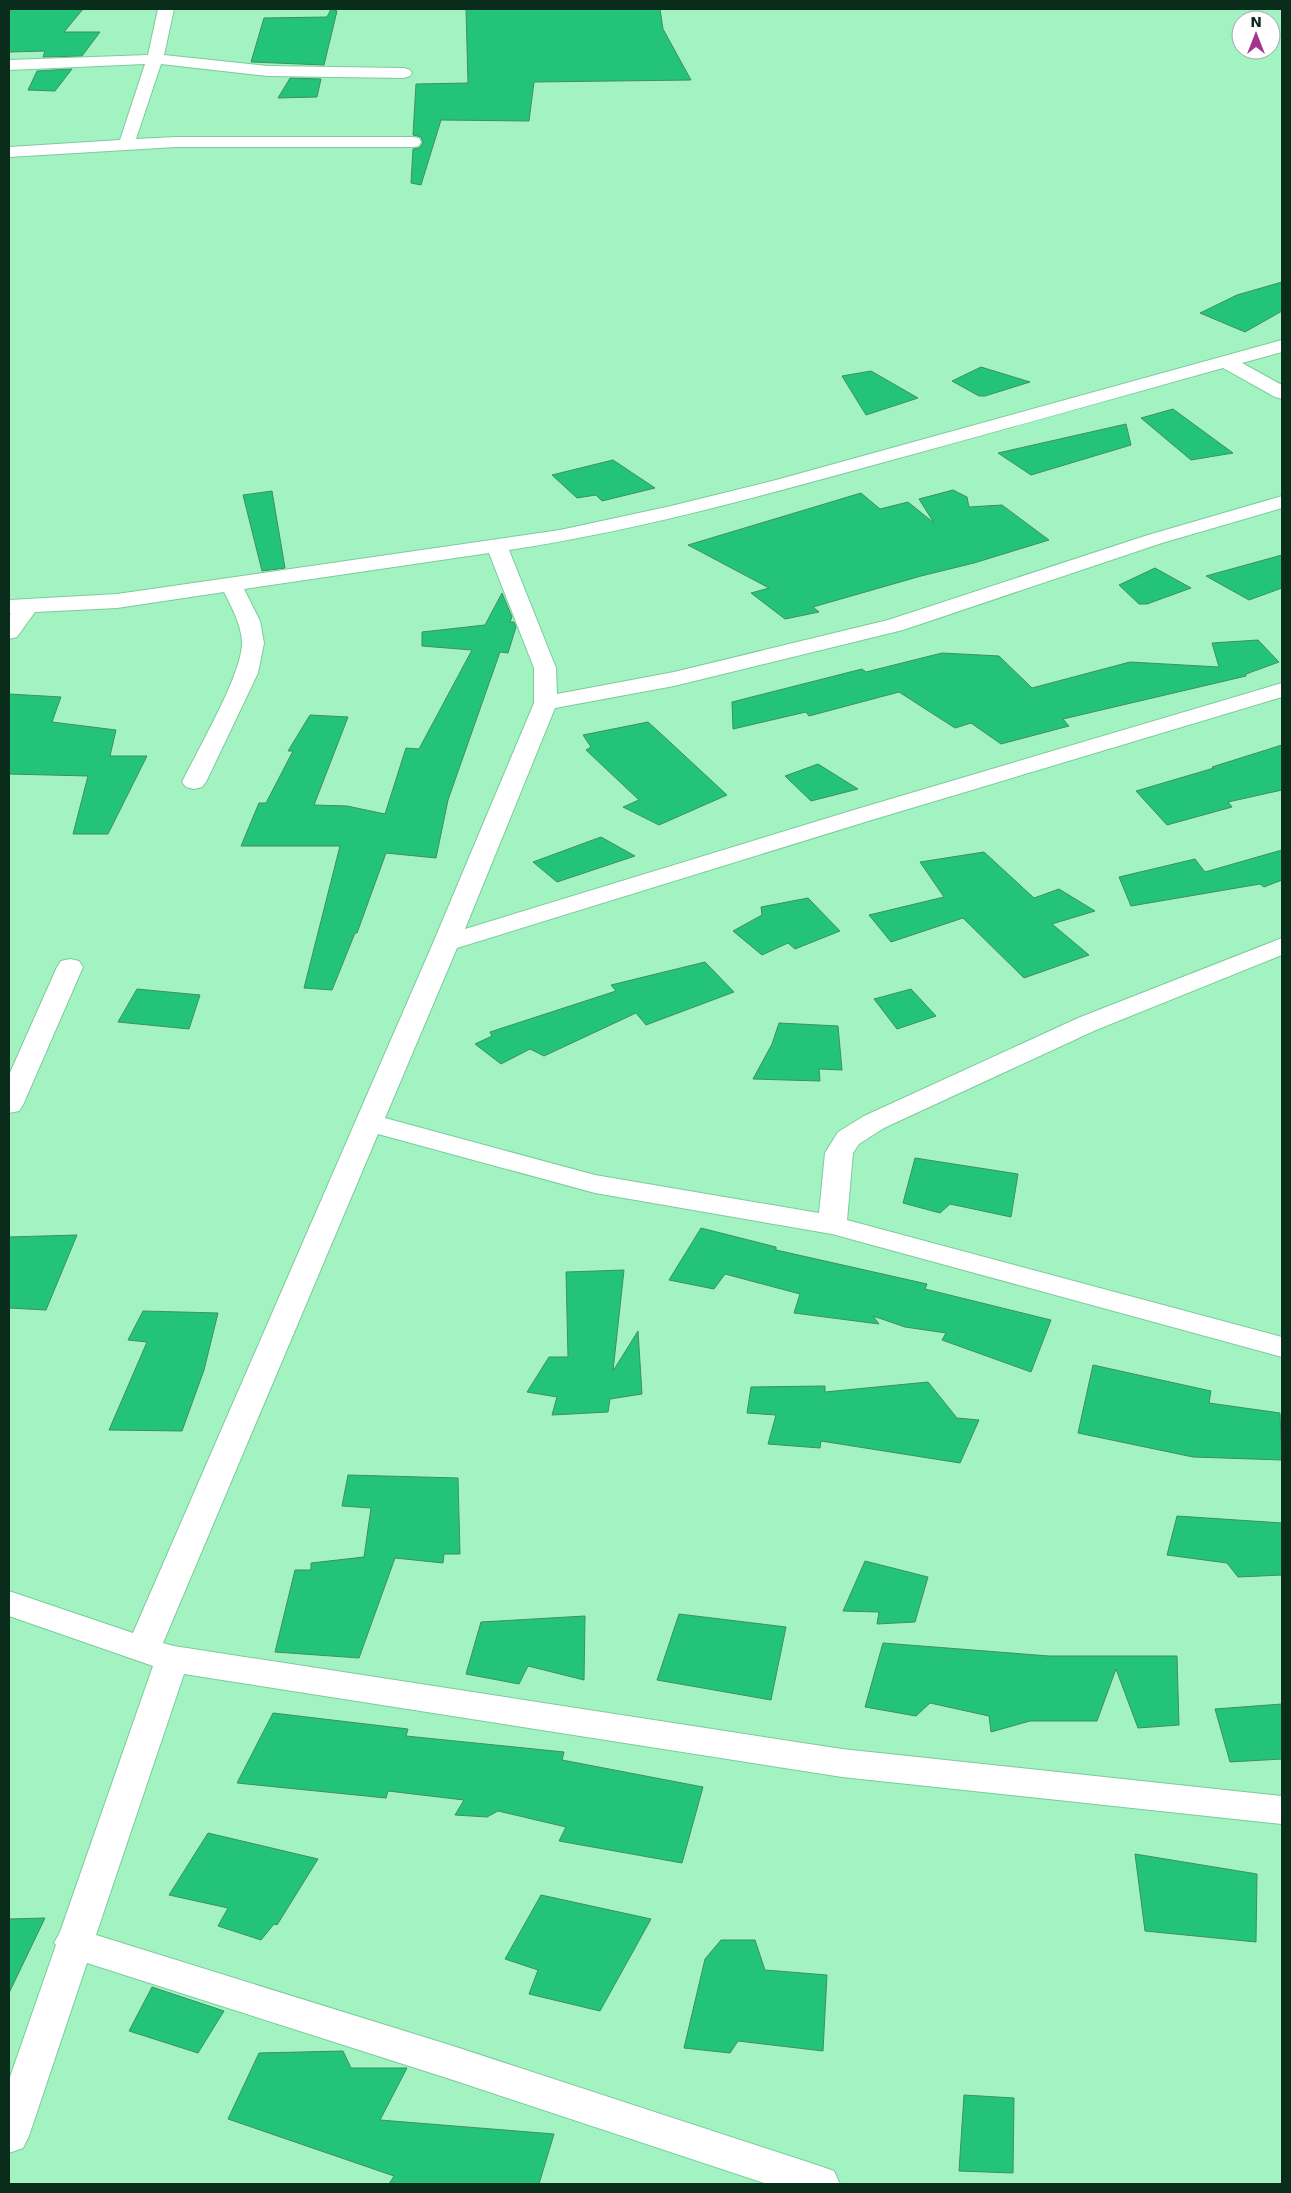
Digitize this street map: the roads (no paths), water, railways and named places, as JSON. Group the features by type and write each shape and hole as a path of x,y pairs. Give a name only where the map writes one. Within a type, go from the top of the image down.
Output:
{"street":[{"path":"127,143 155,60 166,9"},
{"path":"9,65 155,60 268,71 404,73"},
{"path":"9,152 127,143 413,142"},
{"path":"9,632 19,606 117,602 232,586 560,536 672,512 783,484 1282,346"},
{"path":"1226,362 1282,393"},
{"path":"546,703 674,679 895,625 1155,540 1282,502"},
{"path":"9,2136 73,1943 158,1654 369,1123 546,703 545,668 498,546"},
{"path":"194,782 247,674 253,643 249,620 232,586"},
{"path":"446,943 875,811 1282,690"},
{"path":"832,1225 839,1153 848,1138 874,1122 1087,1024 1282,946"},
{"path":"9,1105 70,967"},
{"path":"369,1123 595,1184 832,1225 1282,1347"},
{"path":"9,1603 158,1654 842,1763 1282,1810"},
{"path":"73,1943 453,2063 820,2184"}]}
